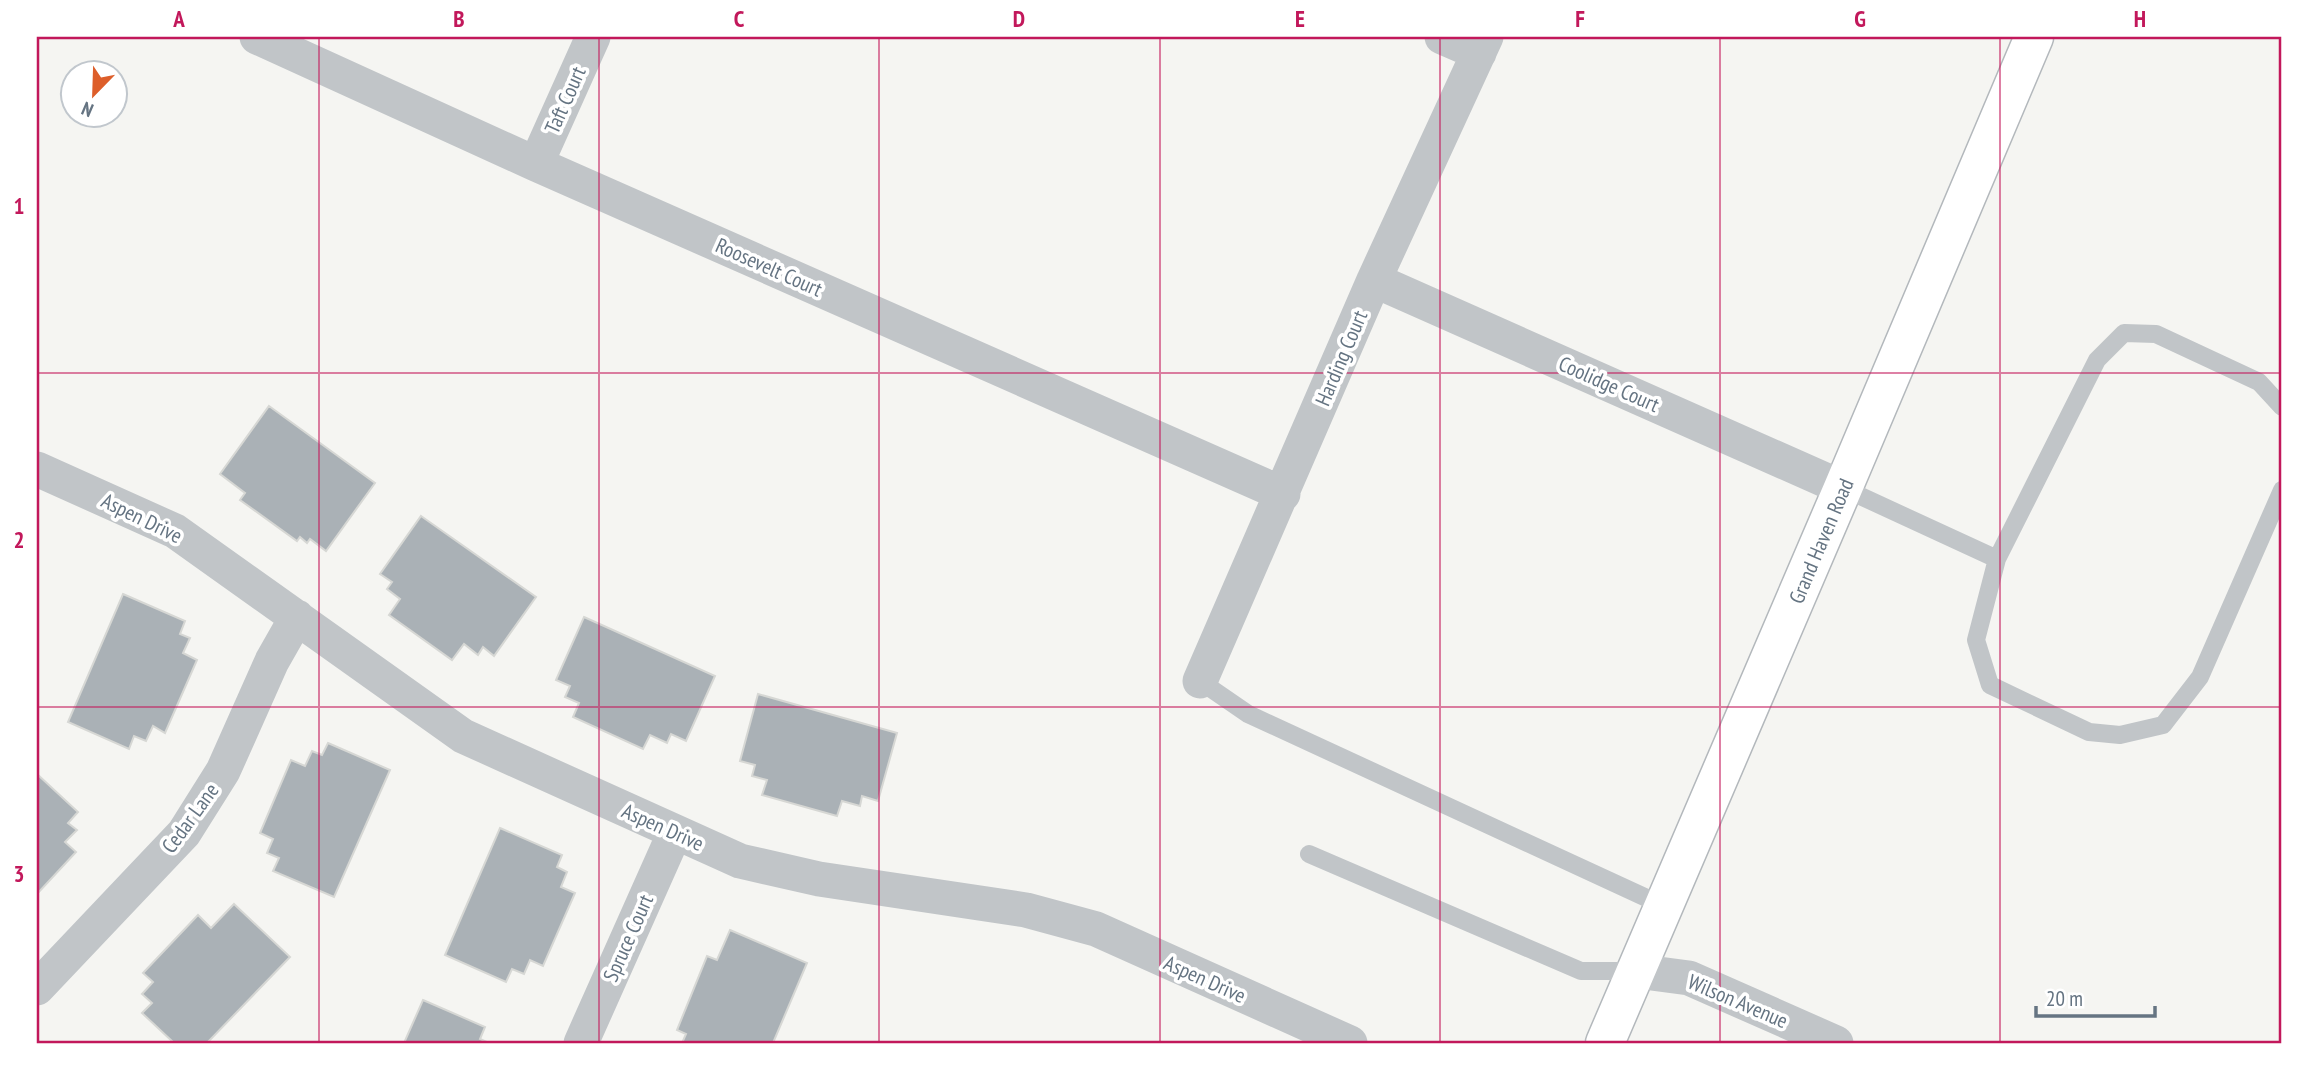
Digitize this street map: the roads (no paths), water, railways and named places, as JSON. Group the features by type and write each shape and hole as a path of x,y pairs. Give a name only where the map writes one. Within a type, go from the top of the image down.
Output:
{"main road":[{"name":"Grand Haven Road","path":"1605,1043 2034,37"}],"street":[{"name":"Roosevelt Court","path":"257,37 536,164 1283,494"},
{"name":"Taft Court","path":"536,164 593,37"},
{"path":"1442,37 1483,45"},
{"name":"Harding Court","path":"1200,681 1374,280 1483,45"},
{"name":"Coolidge Court","path":"1374,280 1843,488"},
{"name":"Aspen Drive","path":"37,469 176,530 463,736 740,861 819,879 1026,910 1096,929 1350,1043"},
{"name":"Cedar Lane","path":"37,988 184,833 223,771 272,661 297,617"},
{"name":"Spruce Court","path":"580,1043 675,832"},
{"name":"Wilson Avenue","path":"1636,971 1689,978 1836,1043"}],"lane":[{"path":"2282,407 2259,382 2156,334 2124,334 2097,360 1997,559 1976,640 1990,685 2090,733 2120,735 2162,725 2200,677 2282,490"},
{"path":"1843,488 1997,559"},
{"path":"1200,681 1248,714 1664,906"},
{"path":"1309,854 1581,971 1636,971"}]}
